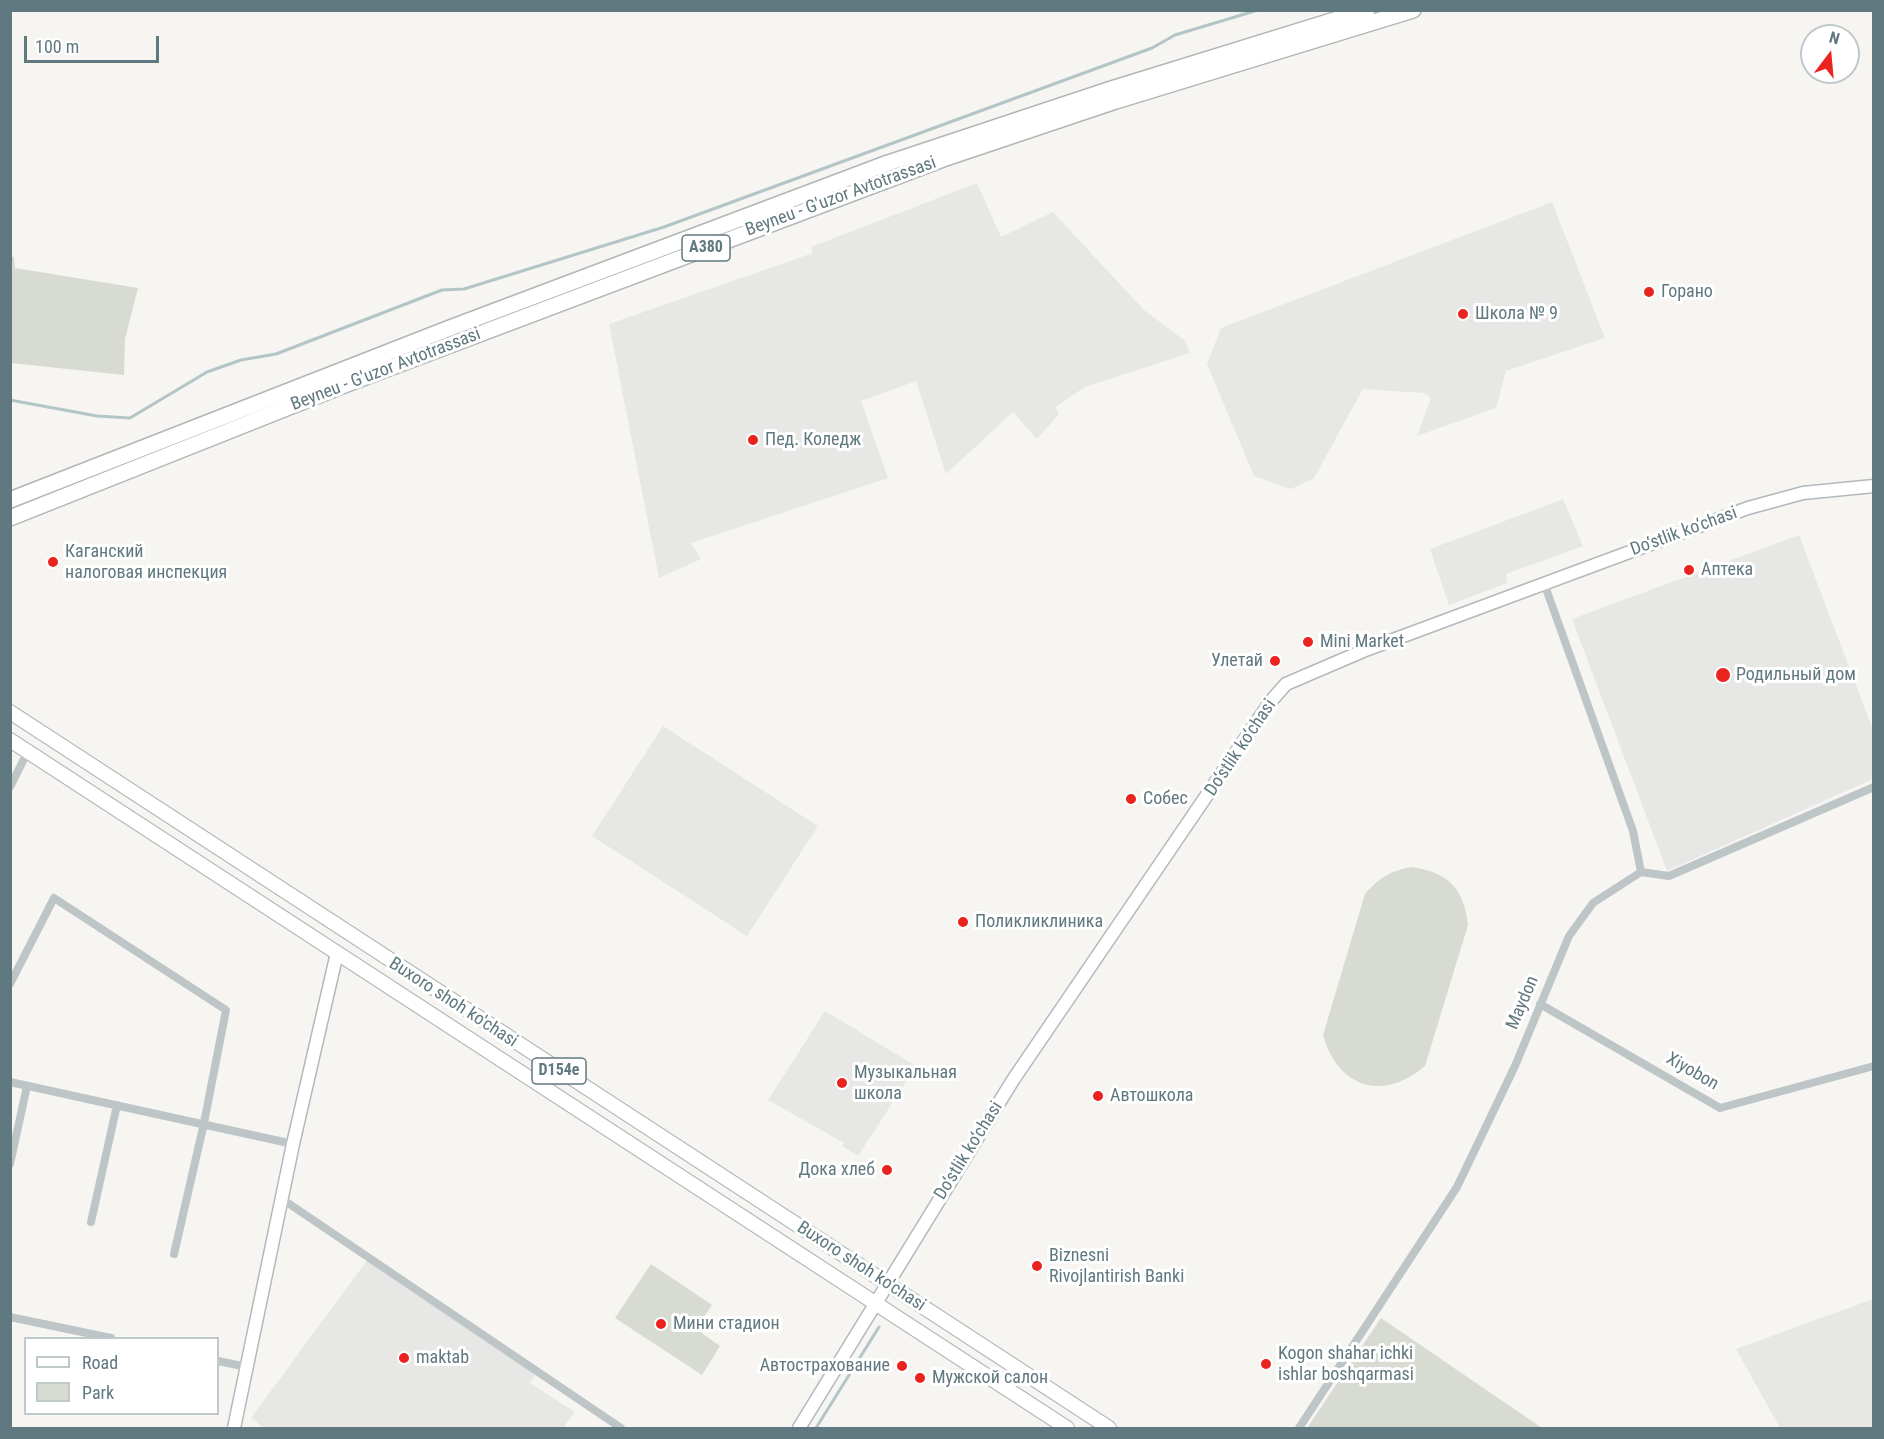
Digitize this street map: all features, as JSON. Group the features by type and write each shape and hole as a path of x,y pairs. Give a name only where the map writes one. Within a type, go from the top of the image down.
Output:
{"highway":[{"name":"Beyneu - G'uzor Avtotrassasi","path":"10,500 439,332 888,163 1100,93 1367,10"},
{"name":"Beyneu - G'uzor Avtotrassasi","path":"10,518 346,384 943,159 1116,101 1413,10"}],"main road":[{"name":"Buxoro shoh ko'chasi","path":"10,712 1108,1428"},
{"name":"Buxoro shoh ko'chasi","path":"10,740 1067,1428"}],"street":[{"name":"Do‘stlik ko‘chasi","path":"799,1428 1013,1080 1271,701 1286,684 1363,651 1748,508 1803,493 1874,486"},
{"path":"1544,583 1634,831 1641,872 1669,876 1874,787"},
{"path":"10,787 28,751"},
{"name":"Maydon","path":"1299,1428 1457,1187 1515,1066 1569,936 1593,903 1641,872"},
{"path":"10,984 54,898 226,1010 204,1123 174,1254"},
{"path":"234,1428 293,1144 337,953"},
{"name":"Xiyobon","path":"1540,1004 1720,1108 1874,1066"},
{"path":"10,1082 293,1144"},
{"path":"10,1164 27,1086"},
{"path":"91,1222 117,1105"},
{"path":"282,1199 621,1428"},
{"path":"10,1317 106,1337"},
{"path":"219,1361 247,1367"}],"shaded area":[{"path":"977,183 1001,237 1053,212 1144,310 1184,340 1190,353 1085,387 1055,407 1059,414 1037,439 1013,412 946,474 916,381 861,401 888,478 691,543 701,559 659,578 609,324 813,253 811,247"},
{"name":"Школа № 9","path":"1552,202 1605,338 1506,371 1496,408 1417,436 1431,398 1423,393 1363,389 1314,478 1291,489 1254,476 1207,364 1221,328"},
{"path":"1563,499 1583,546 1506,574 1507,583 1449,605 1430,549"},
{"name":"Родильный дом","path":"1799,535 1873,730 1873,779 1667,871 1572,619"},
{"path":"663,726 818,826 747,936 592,836"},
{"name":"Музыкальная школа","path":"825,1011 916,1066 858,1156 842,1146 844,1143 768,1100"},
{"name":"maktab","path":"368,1259 536,1374 530,1383 575,1412 563,1428 264,1428 251,1418"},
{"path":"1873,1299 1873,1428 1780,1428 1736,1349"}],"green space":[{"path":"11,257 14,257 15,268 138,288 125,339 124,375 11,363"},
{"path":"1411,867 1435,873 1452,884 1463,901 1468,925 1425,1066 1393,1084 1378,1086 1364,1084 1351,1078 1339,1067 1323,1035 1365,894 1385,876"},
{"name":"Мини стадион","path":"651,1264 712,1305 696,1329 720,1346 702,1375 615,1318"},
{"path":"1381,1318 1542,1428 1307,1428"}],"waterway":[{"path":"10,400 97,416 130,418 207,372 241,360 276,354 442,290 464,289 664,227 1152,48 1175,35 1258,10"},
{"path":"816,1428 879,1327"}],"place":[{"name":"Горано","path":"1649,292"},
{"name":"Школа № 9","path":"1463,314"},
{"name":"Пед. Коледж","path":"753,440"},
{"name":"Каганский налоговая инспекция","path":"53,562"},
{"name":"Аптека","path":"1689,570"},
{"name":"Mini Market","path":"1308,642"},
{"name":"Улетай","path":"1275,661"},
{"name":"Родильный дом","path":"1723,675"},
{"name":"Собеc","path":"1131,799"},
{"name":"Поликликлиника","path":"963,922"},
{"name":"Музыкальная школа","path":"842,1083"},
{"name":"Автошкола","path":"1098,1096"},
{"name":"Дока хлеб","path":"887,1170"},
{"name":"Biznesni Rivojlantirish Banki","path":"1037,1266"},
{"name":"Мини стадион","path":"661,1324"},
{"name":"maktab","path":"404,1358"},
{"name":"Kogon shahar ichki ishlar boshqarmasi","path":"1266,1364"},
{"name":"Автострахование","path":"902,1366"},
{"name":"Мужской салон","path":"920,1378"}]}
